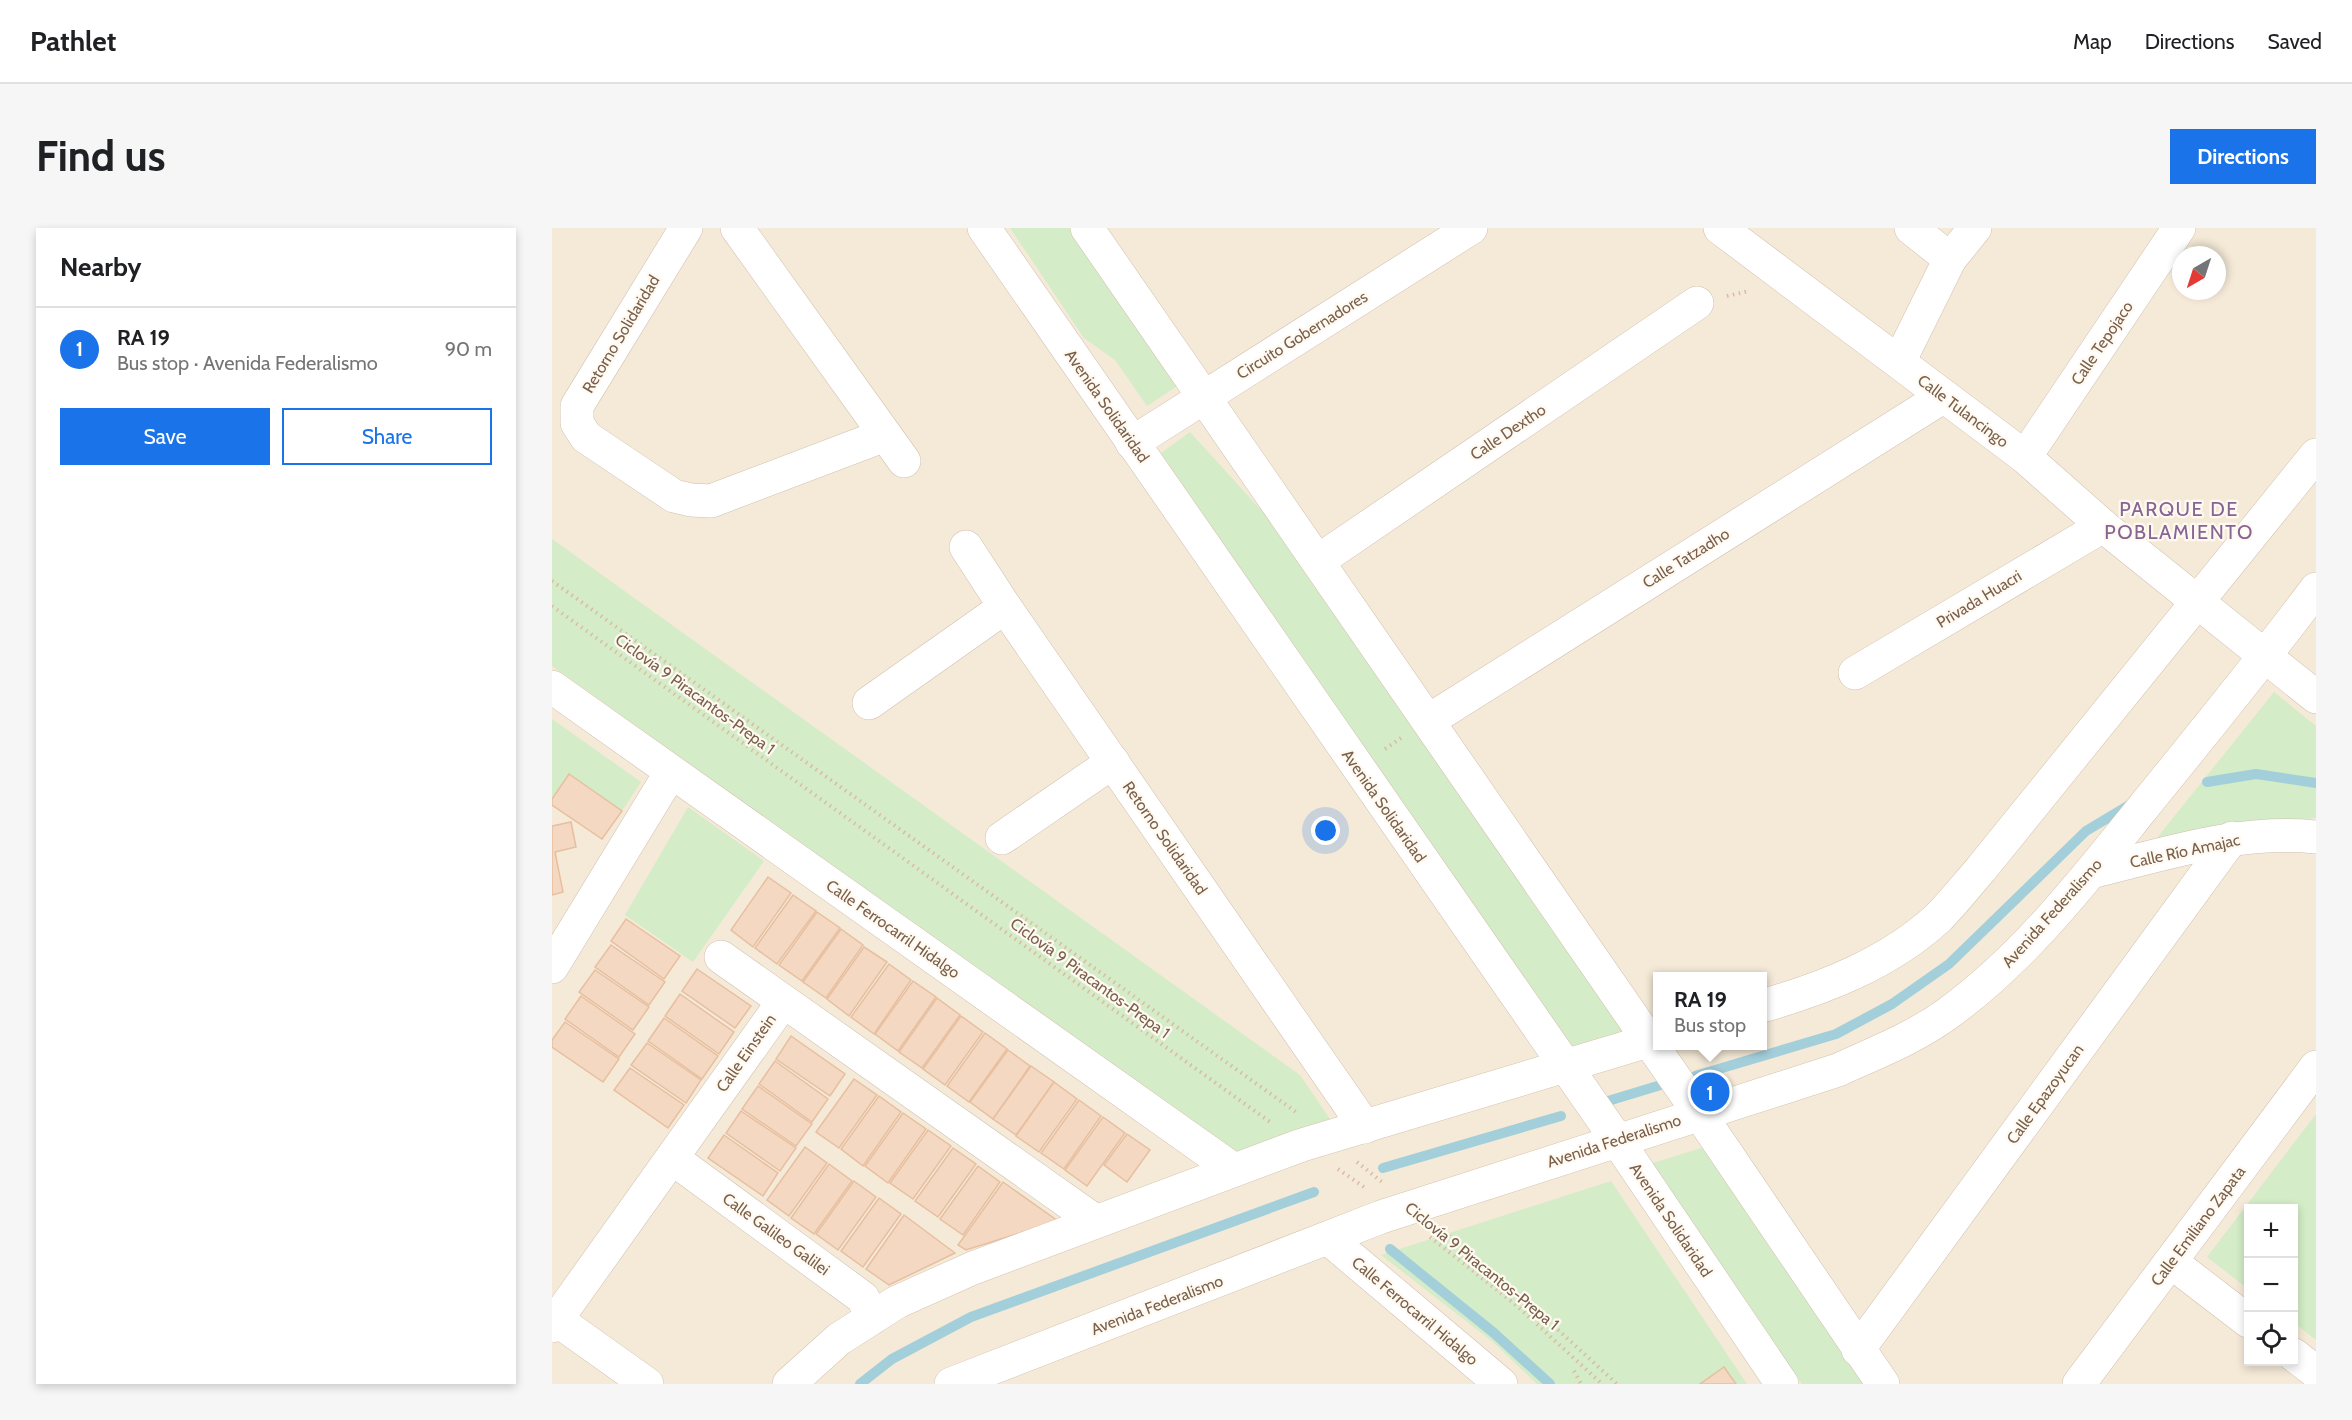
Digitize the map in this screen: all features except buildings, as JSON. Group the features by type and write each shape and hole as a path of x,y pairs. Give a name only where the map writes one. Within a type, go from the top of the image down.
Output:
{"street":[{"name":"Retorno Solidaridad","path":"686,228 577,406 577,423 586,437 674,496 711,501 895,448 737,228"},
{"name":"Avenida Solidaridad","path":"984,228 1617,1140 1782,1384"},
{"name":"Circuito Gobernadores","path":"1132,443 1471,228"},
{"name":"Calle Tulancingo","path":"1720,228 2025,457 2103,526 2316,697"},
{"path":"1911,228 1950,260"},
{"path":"1899,362 1950,260 1976,228"},
{"name":"Calle Tepojaco","path":"2025,457 2179,228"},
{"path":"789,1384 839,1339 897,1302 974,1268 1234,1170 1327,1145 1365,1127 1653,1039 1428,721 1092,230"},
{"name":"Calle Dextho","path":"1318,561 1697,303"},
{"name":"Calle Tatzadho","path":"1428,721 1944,396"},
{"path":"1767,1004 1846,976 1891,954 1938,918 1981,869 2316,455"},
{"name":"Privada Huacri","path":"1856,673 2103,526"},
{"name":"Retorno Solidaridad","path":"966,547 1005,607 1365,1127"},
{"name":"Avenida Federalismo","path":"951,1384 1329,1239 1400,1202 1617,1140 1838,1070 1906,1039 1946,1015 2005,968 2091,872 2265,657 2316,589"},
{"path":"869,702 1005,607"},
{"name":"Calle Ferrocarril Hidalgo","path":"552,687 1234,1170"},
{"path":"1002,838 1113,762"},
{"path":"552,967 671,772"},
{"name":"Calle Río Amajac","path":"2091,872 2232,838 2291,835 2316,837"},
{"name":"Calle Epazoyucan","path":"1858,1350 2232,838"},
{"path":"552,917 586,910"},
{"path":"721,957 783,1002"},
{"name":"Calle Einstein","path":"554,1323 783,1002 1095,1221"},
{"path":"1660,1050 1699,1113 1883,1384"},
{"name":"Calle Emiliano Zapata","path":"2079,1384 2316,1067"},
{"name":"Calle Galileo Galilei","path":"672,1158 863,1298 872,1318"},
{"name":"Calle Ferrocarril Hidalgo","path":"1329,1239 1502,1384"},
{"path":"2171,1262 2244,1318"},
{"path":"554,1323 647,1384"},
{"path":"2298,1358 2316,1372"}],"path":[{"path":"1697,303 1791,282"},
{"path":"552,581 1327,1145 1531,1305 1617,1384"},
{"name":"Ciclovía 9 Piracantos-Prepa 1","path":"552,606 1327,1145 1400,1202 1602,1384"},
{"path":"1357,767 1428,721"},
{"path":"1574,1371 1581,1384"}],"shaded area":[{"name":"PARQUE DE POBLAMIENTO","path":"552,228 2316,228 2316,1384 552,1384"}],"green space":[{"path":"1010,228 1072,228 1179,385 1147,406 1115,360 1084,338"},
{"path":"1190,432 1273,523 1626,1035 1572,1049 1161,453"},
{"path":"552,539 1300,1075 1330,1119 1236,1153 552,666"},
{"path":"2274,692 2316,726 2316,818 2246,824 2152,844"},
{"path":"552,719 641,782 622,811 569,774 552,799"},
{"path":"688,807 764,861 693,962 625,915"},
{"path":"2316,1114 2316,1340 2298,1326 2298,1204 2247,1204"},
{"path":"1704,1147 1866,1384 1802,1384 1650,1164"},
{"path":"1611,1181 1747,1384 1537,1384 1493,1342 1381,1255"},
{"path":"2244,1208 2244,1286 2207,1257"}],"waterway":[{"path":"2207,782 2256,774 2316,783"},
{"path":"1695,1076 1836,1034 1892,1004 1949,964 2086,831 2131,804"},
{"path":"1608,1101 1664,1084"},
{"path":"1383,1168 1561,1116"},
{"path":"860,1384 892,1359 971,1317 1314,1192"},
{"path":"1390,1249 1494,1333 1550,1384"}],"place":[{"name":"RA 19","path":"1710,1092"}],"district":[{"name":"PARQUE DE POBLAMIENTO","path":"2179,520"}]}
